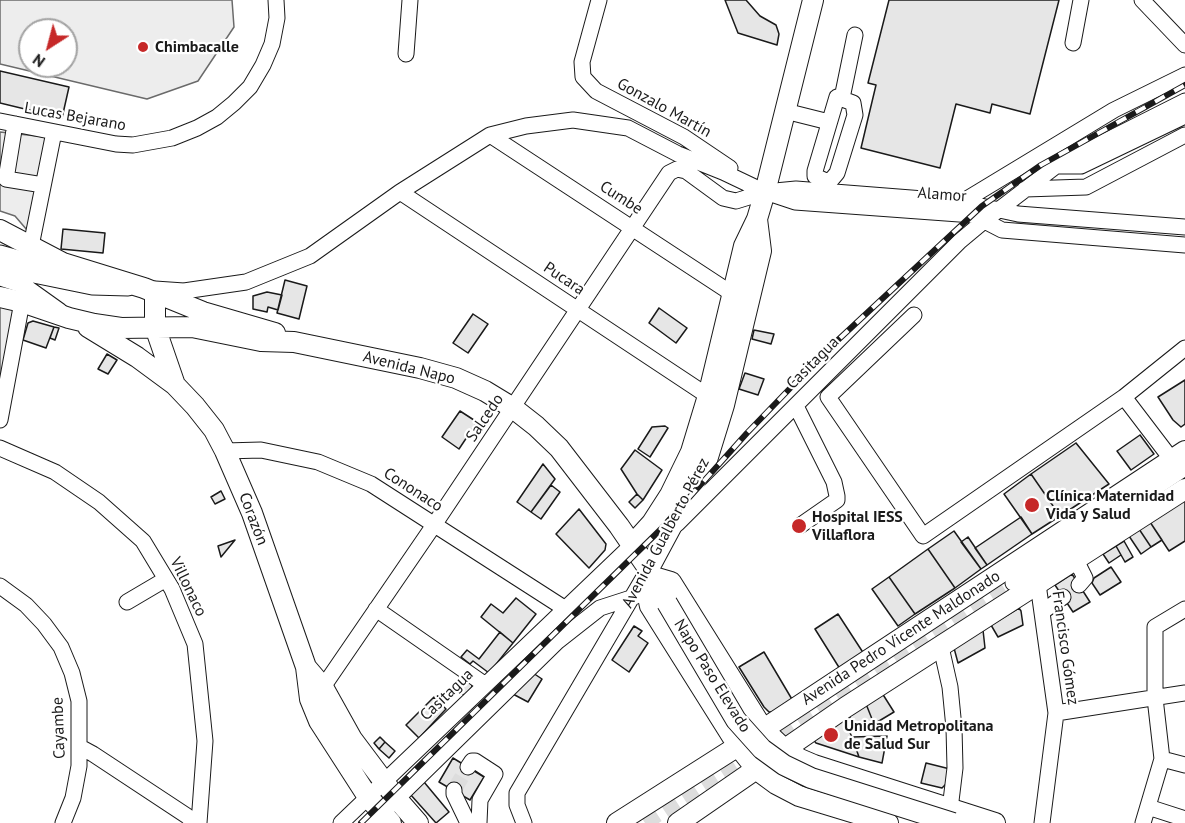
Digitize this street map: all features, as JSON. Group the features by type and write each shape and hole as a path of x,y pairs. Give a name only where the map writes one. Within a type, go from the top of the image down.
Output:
{"main road":[{"path":"795,0 811,8"},
{"name":"Avenida Gualberto Pérez","path":"632,545 652,524 670,495 691,452 708,396 731,292 744,246 757,219 765,192 811,8"},
{"name":"Avenida Gualberto Pérez","path":"658,576 665,570 664,544 706,460 724,405 761,251 757,219"},
{"name":"Avenida Napo","path":"0,230 63,263 149,291 203,312 264,329 294,342"},
{"name":"Corazón","path":"149,291 155,327 175,385"},
{"name":"Avenida Napo","path":"0,297 69,318 121,328 192,327 261,341 294,342 420,368 456,378 485,392 513,408 559,448 658,576 763,729 784,749 814,765 952,816"},
{"name":"Corazón","path":"69,318 120,346 175,385 201,413 225,451 252,513 306,667 310,699 320,721 382,820"},
{"name":"Avenida Pedro Vicente Maldonado","path":"617,823 1181,460"},
{"name":"Avenida Pedro Vicente Maldonado","path":"678,823 846,707 1185,489"},
{"path":"658,576 648,597 650,606 738,746 757,770 776,784 847,817 888,823"},
{"name":"Napo Paso Elevado","path":"658,576 667,603 736,720 762,749 784,765 811,778 952,816"},
{"name":"Corazón","path":"306,667 323,687 352,739 418,823"},
{"path":"952,816 995,823"}],"street":[{"name":"Lucas Bejarano","path":"8,123 133,145 172,138 197,128 217,117 250,87 272,44 278,18 276,0"},
{"path":"406,54 410,0"},
{"name":"Gonzalo Martín","path":"599,0 582,62 583,77 589,84 596,91 684,137 765,192"},
{"path":"1073,43 1081,0"},
{"path":"1142,0 1185,45"},
{"path":"842,98 855,35"},
{"path":"962,202 1114,110 1185,75"},
{"path":"837,97 853,103 855,115 837,173 832,179 826,181 815,176 814,171 827,126 837,97"},
{"name":"Casitagua","path":"669,532 960,241 1056,166 1185,101"},
{"path":"784,116 827,126"},
{"path":"1036,158 1041,165 1081,166 1185,116"},
{"path":"0,268 92,287 149,291 184,291 246,282 310,256 400,192 490,135 526,126 573,120 628,128 765,192"},
{"path":"8,123 6,179 43,185"},
{"path":"31,246 54,132"},
{"name":"Cumbe","path":"490,135 731,292"},
{"path":"1025,189 1086,187 1185,135"},
{"name":"Alamor","path":"677,169 686,171 723,198 736,201 765,192 796,189 962,202 1018,214 1185,227"},
{"name":"Salcedo","path":"323,687 513,408 669,173 677,169"},
{"name":"Pucara","path":"400,192 708,396"},
{"name":"Alamor","path":"765,192 795,202 973,215 1002,230 1185,246"},
{"path":"0,253 93,279 149,291"},
{"path":"0,278 25,286 69,318"},
{"path":"0,420 7,351 22,302"},
{"path":"914,315 828,398 923,536 1124,398 1185,348"},
{"path":"1013,583 1181,460 1124,398"},
{"path":"796,406 834,482 837,496 837,500 801,525"},
{"name":"Villonaco","path":"0,448 55,472 99,502 142,541 172,589 195,644 205,741 199,823"},
{"name":"Cononaco","path":"225,451 261,450 318,462 371,484 564,608"},
{"name":"Casitagua","path":"341,823 632,545"},
{"path":"1076,560 1085,578 1079,585"},
{"name":"Avenida Gualberto Pérez","path":"524,823 517,805 518,793 634,597 658,576"},
{"path":"127,602 166,579"},
{"name":"Francisco Gómez","path":"1038,584 1056,713 1042,823"},
{"name":"Cayambe","path":"0,586 26,605 61,647 72,673 79,701 80,747 73,798 63,823"},
{"path":"382,820 397,799 558,641 600,608 634,597"},
{"path":"1042,612 1063,597"},
{"path":"376,609 484,684"},
{"path":"1143,823 1162,759 1155,698 1155,627 1185,609"},
{"path":"941,647 950,687 954,728 955,768 952,816"},
{"path":"1056,713 1185,693"},
{"path":"80,747 187,816 194,823"},
{"path":"1162,759 1185,765"},
{"path":"468,767 472,761 475,761 495,774 480,800 479,823"},
{"path":"454,790 468,823"},
{"path":"1148,807 1185,819"}],"shaded area":[{"name":"Chimbacalle","path":"0,0 232,0 234,27 198,81 147,99 59,78 78,78 78,18 18,18 18,68 0,64"},
{"path":"0,132 46,137 27,230 15,216 0,211"},
{"path":"0,302 22,302 0,414"}],"building":[{"path":"725,0 746,0 760,16 776,25 779,34 777,45 738,33"},
{"path":"889,0 1059,0 1030,114 992,104 990,113 956,104 940,168 861,148 876,85 868,83"},
{"path":"0,71 18,75 18,78 30,78 69,87 62,118 0,103"},
{"path":"63,229 105,233 103,253 61,249"},
{"path":"285,280 307,286 299,319 277,313"},
{"path":"267,292 282,295 278,310 268,307 267,312 253,309 253,296"},
{"path":"659,308 687,328 676,343 649,323"},
{"path":"473,314 488,324 468,353 453,343"},
{"path":"33,321 54,327 46,348 23,340 28,323"},
{"path":"54,327 59,328 55,340 50,338"},
{"path":"754,330 774,334 771,344 752,339"},
{"path":"107,354 117,360 108,374 98,369"},
{"path":"745,373 764,379 758,395 739,389"},
{"path":"1185,380 1185,424 1181,427 1173,420 1158,397"},
{"path":"460,411 477,422 459,449 442,437"},
{"path":"665,426 668,428 650,457 638,449 652,427"},
{"path":"1140,435 1154,454 1131,470 1117,451"},
{"path":"1076,443 1109,484 1060,516 1031,474"},
{"path":"635,450 662,470 643,500 621,469"},
{"path":"543,464 555,479 531,512 517,502"},
{"name":"Clínica Maternidad Vida y Salud","path":"1031,474 1060,516 1032,534 1004,494"},
{"path":"551,485 560,492 541,519 531,512"},
{"path":"221,491 225,499 215,504 211,497"},
{"path":"637,494 643,500 635,508 629,502"},
{"path":"1185,499 1185,541 1169,551 1150,522"},
{"path":"579,509 606,544 605,550 589,568 556,534"},
{"path":"1021,517 1032,534 987,565 975,548"},
{"path":"1150,522 1162,540 1151,547 1139,529"},
{"path":"1139,529 1151,547 1141,554 1129,536"},
{"path":"954,531 981,569 955,588 928,549"},
{"path":"968,537 987,565 981,569 961,542"},
{"path":"235,540 221,557 218,546"},
{"path":"1124,541 1133,557 1125,562 1116,546"},
{"path":"1116,546 1121,555 1109,563 1103,554"},
{"path":"928,549 955,588 915,614 889,577"},
{"path":"1111,567 1121,582 1100,595 1092,583 1094,578"},
{"path":"1072,574 1090,602 1073,612 1055,585"},
{"path":"889,577 915,614 898,626 872,589"},
{"path":"516,598 536,614 513,643 481,617 491,604 503,613"},
{"path":"1019,608 1023,625 998,637 991,625"},
{"path":"838,614 864,654 840,669 815,629"},
{"path":"634,626 642,631 638,636 648,643 629,672 612,660"},
{"path":"983,630 985,648 958,663 954,648"},
{"path":"500,632 513,643 489,673 473,661 470,664 461,657 467,650 479,659"},
{"path":"764,652 793,701 775,712 769,712 764,707 739,667"},
{"path":"530,671 542,679 528,702 511,693"},
{"path":"462,674 471,680 472,687 465,696 453,686"},
{"path":"882,693 894,712 874,724 866,704"},
{"path":"434,697 446,709 419,738 406,725"},
{"name":"Unidad Metropolitana de Salud Sur","path":"866,704 874,724 853,728 849,714"},
{"name":"Unidad Metropolitana de Salud Sur","path":"841,714 859,757 816,743 811,737"},
{"path":"887,736 882,763 859,757 852,737"},
{"path":"380,737 385,742 379,749 374,743"},
{"path":"385,742 395,751 389,758 379,749"},
{"path":"453,758 484,777 470,800 439,782"},
{"path":"926,763 950,769 947,783 942,788 921,783"},
{"path":"424,782 449,812 436,823 410,794"}],"tunnel":[{"path":"645,823 1013,583"},
{"path":"454,790 468,767"}],"railway":[{"path":"361,823 660,530 747,433 825,352 982,206 1041,165 1185,85"}],"place":[{"name":"Chimbacalle","path":"143,47"},
{"name":"Clínica Maternidad Vida y Salud","path":"1032,505"},
{"name":"Hospital IESS Villaflora","path":"799,526"},
{"name":"Unidad Metropolitana de Salud Sur","path":"831,735"}]}
